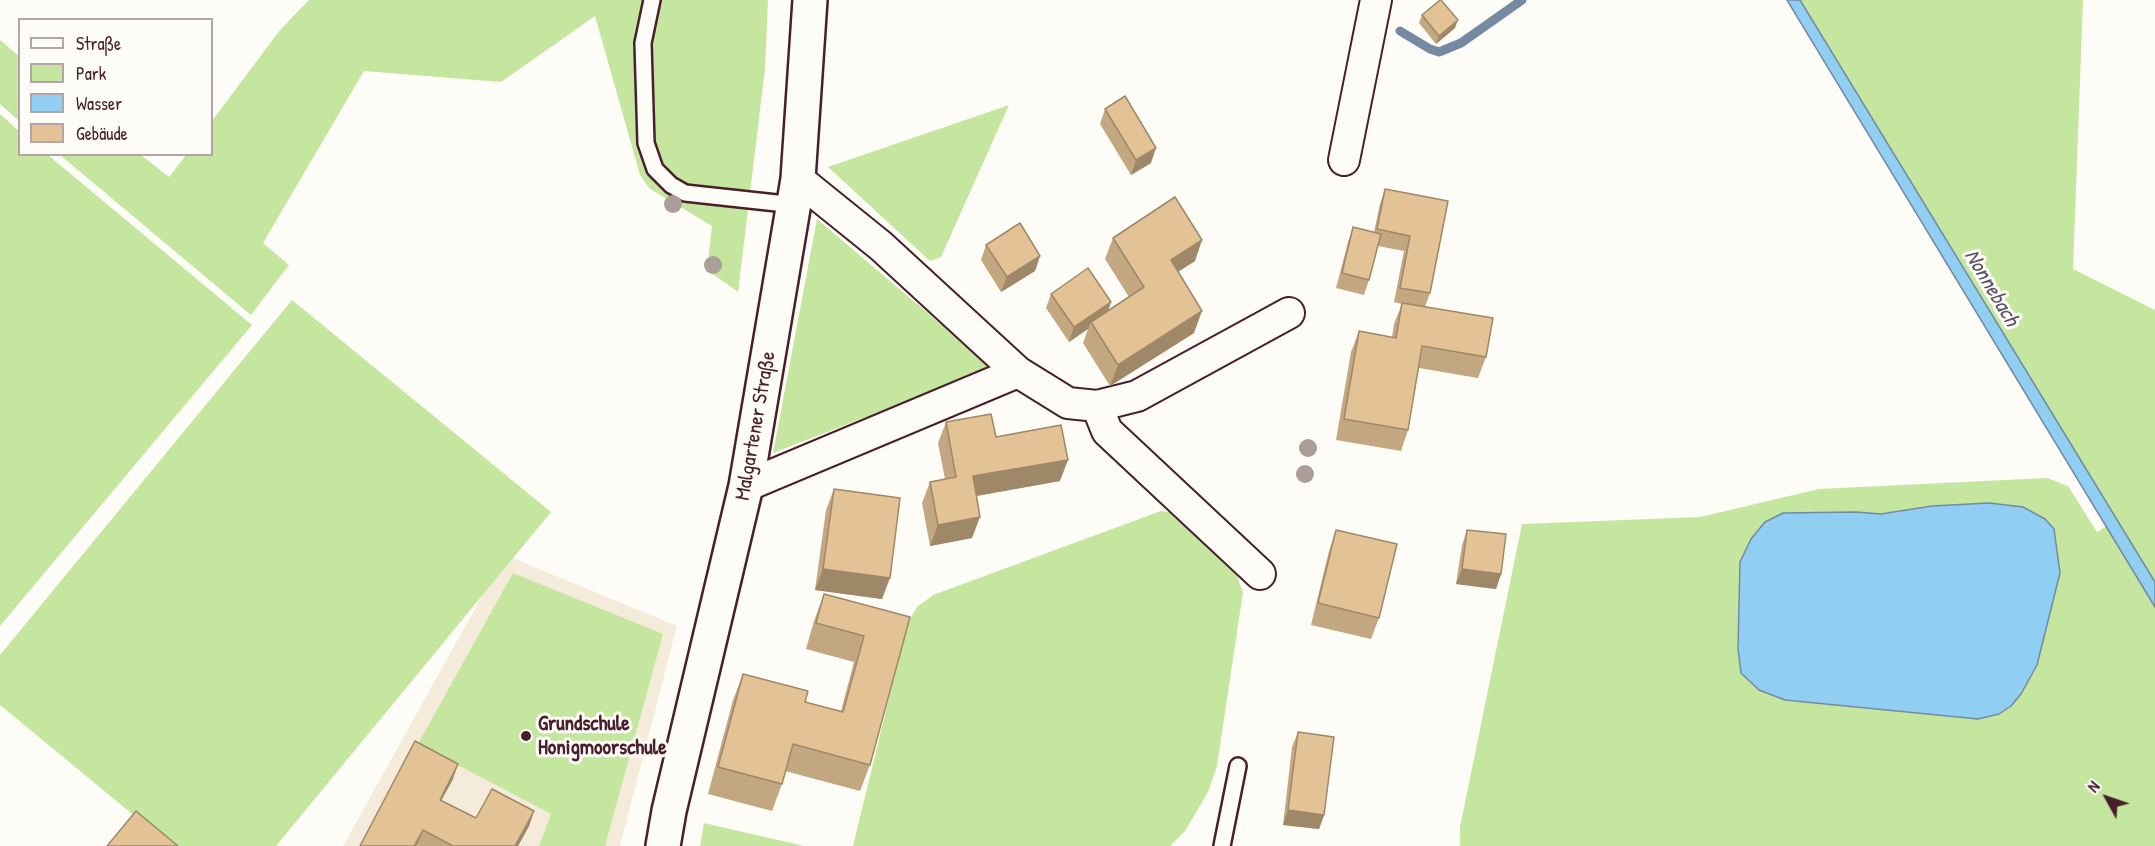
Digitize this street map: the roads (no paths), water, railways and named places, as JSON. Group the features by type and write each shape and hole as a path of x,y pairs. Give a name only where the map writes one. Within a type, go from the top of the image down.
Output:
{"street":[{"name":"Malgartener Straße","path":"663,846 747,486 796,192 810,0"},
{"path":"1344,160 1376,0"},
{"path":"796,192 881,246 1018,372 1068,403 1097,406 1137,396 1288,313"},
{"path":"747,486 1018,372"},
{"path":"1097,406 1107,431 1260,574"}],"lane":[{"path":"652,0 643,43 646,143 655,170 685,193 796,192"},
{"path":"1222,846 1238,766"}],"water":[{"path":"1787,0 1800,0 2155,582 2155,607"},
{"path":"1989,503 2023,507 2045,519 2054,529 2060,573 2037,665 2021,694 2011,706 1999,714 1978,719 1785,700 1759,690 1741,673 1738,649 1740,562 1751,539 1765,522 1783,513 1881,514 1932,506"}],"waterway":[{"path":"1400,31 1439,52 1461,43 1522,0"}],"place":[{"name":"Grundschule Honigmoorschule","path":"526,736"}],"water label":[{"name":"Nonnebach","path":"1991,288"}]}
